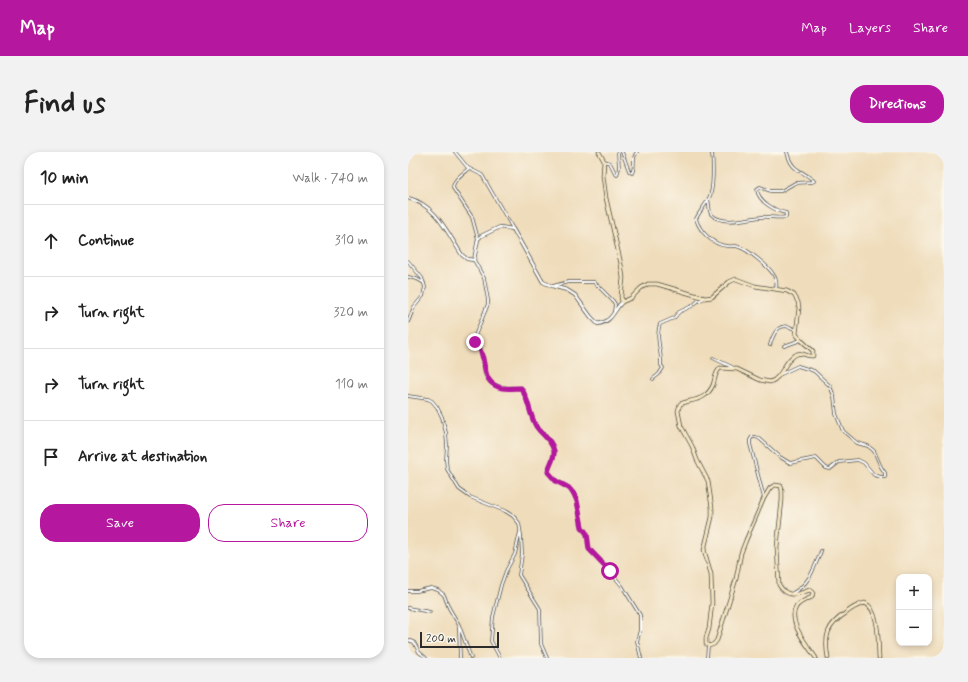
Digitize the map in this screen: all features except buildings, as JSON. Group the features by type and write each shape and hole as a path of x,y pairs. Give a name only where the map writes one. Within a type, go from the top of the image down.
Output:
{"main road":[{"path":"599,152 604,161 603,176 606,198 623,278 621,296 622,302 631,298 641,288 648,284 657,284 705,298 712,297 729,282 736,279 755,286 787,291 794,295 798,302 799,308 796,334 813,351 814,355 810,356 797,354 791,358 779,376 773,381 767,382 737,370 720,368 717,371 712,387 706,394 697,401 683,403 679,406 679,408 681,426 708,481 712,508 712,517 704,550 711,574 711,617 706,638 708,645 712,646 717,640 736,579 740,553 764,498 773,486 777,484 781,486 782,491 777,547 779,585 782,590 790,594 810,590 813,592 812,597 801,602 796,607 794,615 795,626 816,658"},
{"path":"828,658 826,649 827,633 830,626 836,619 857,605 865,603 872,608 876,622 878,658"}],"street":[{"path":"455,152 468,168 482,175 543,282 575,294 591,318 598,324 607,322 622,302"},
{"path":"604,161 610,163 614,173 617,175 619,168 618,152"},
{"path":"622,152 629,171 632,173 634,170 633,158 637,152"},
{"path":"712,152 711,193 696,219 701,229 709,238 726,246 741,247 757,258 773,274 776,286 775,290"},
{"path":"708,200 710,213 714,217 721,220 735,221 760,217 786,217 786,213 780,212 767,204 758,194 757,189 760,187 771,191 781,191 795,183 814,181 796,169 789,160 787,152"},
{"path":"468,168 455,181 453,188 472,217 478,239 474,260 484,278 488,304 474,338 475,342 480,348 487,377 492,383 499,387 521,388 525,394 533,420 548,438 554,450 548,472 556,481 569,488 574,494 577,501 582,527 587,534 589,549 605,565 622,586 640,615 640,630 637,641 641,658"},
{"path":"408,198 418,200 428,207 436,215 462,255 467,259 474,260"},
{"path":"478,239 500,227 513,229"},
{"path":"408,261 422,278 425,289 423,296 414,306 408,322"},
{"path":"408,277 417,279 424,283"},
{"path":"552,286 568,282 594,282 613,301 615,307 613,315"},
{"path":"653,379 660,374 663,368 661,365 658,332 660,324 674,318 679,312 705,298"},
{"path":"770,345 775,331 778,328 785,327 796,330"},
{"path":"784,346 801,340"},
{"path":"713,358 737,370"},
{"path":"764,498 750,444 752,437 760,439 780,457 790,462 816,458 826,468 830,469 839,462 858,460 864,463 874,475 885,477 885,473 874,451 868,446 854,441 843,431 836,414 834,396 831,389 816,373 810,369 798,366 779,376"},
{"path":"408,396 428,399 437,407 446,433 447,469 459,489 470,497 498,508 513,516 519,523 522,554 519,575 540,610 541,642 547,658"},
{"path":"500,658 491,640 492,617 500,585 515,554 520,531"},
{"path":"790,594 799,590 805,585 813,572 821,551"},
{"path":"408,591 431,588 438,590 446,598 449,608 459,625 471,658"},
{"path":"408,608 430,612"},
{"path":"459,625 460,658"},
{"path":"408,640 414,642 418,652 426,658"},
{"path":"707,658 708,645"}],"route":[{"path":"475,342 480,348 485,373 489,380 502,388 521,388 525,394 531,416 536,426 548,438 554,450 548,472 556,481 569,488 574,494 577,501 582,527 587,534 590,545 589,549 610,571"}]}
